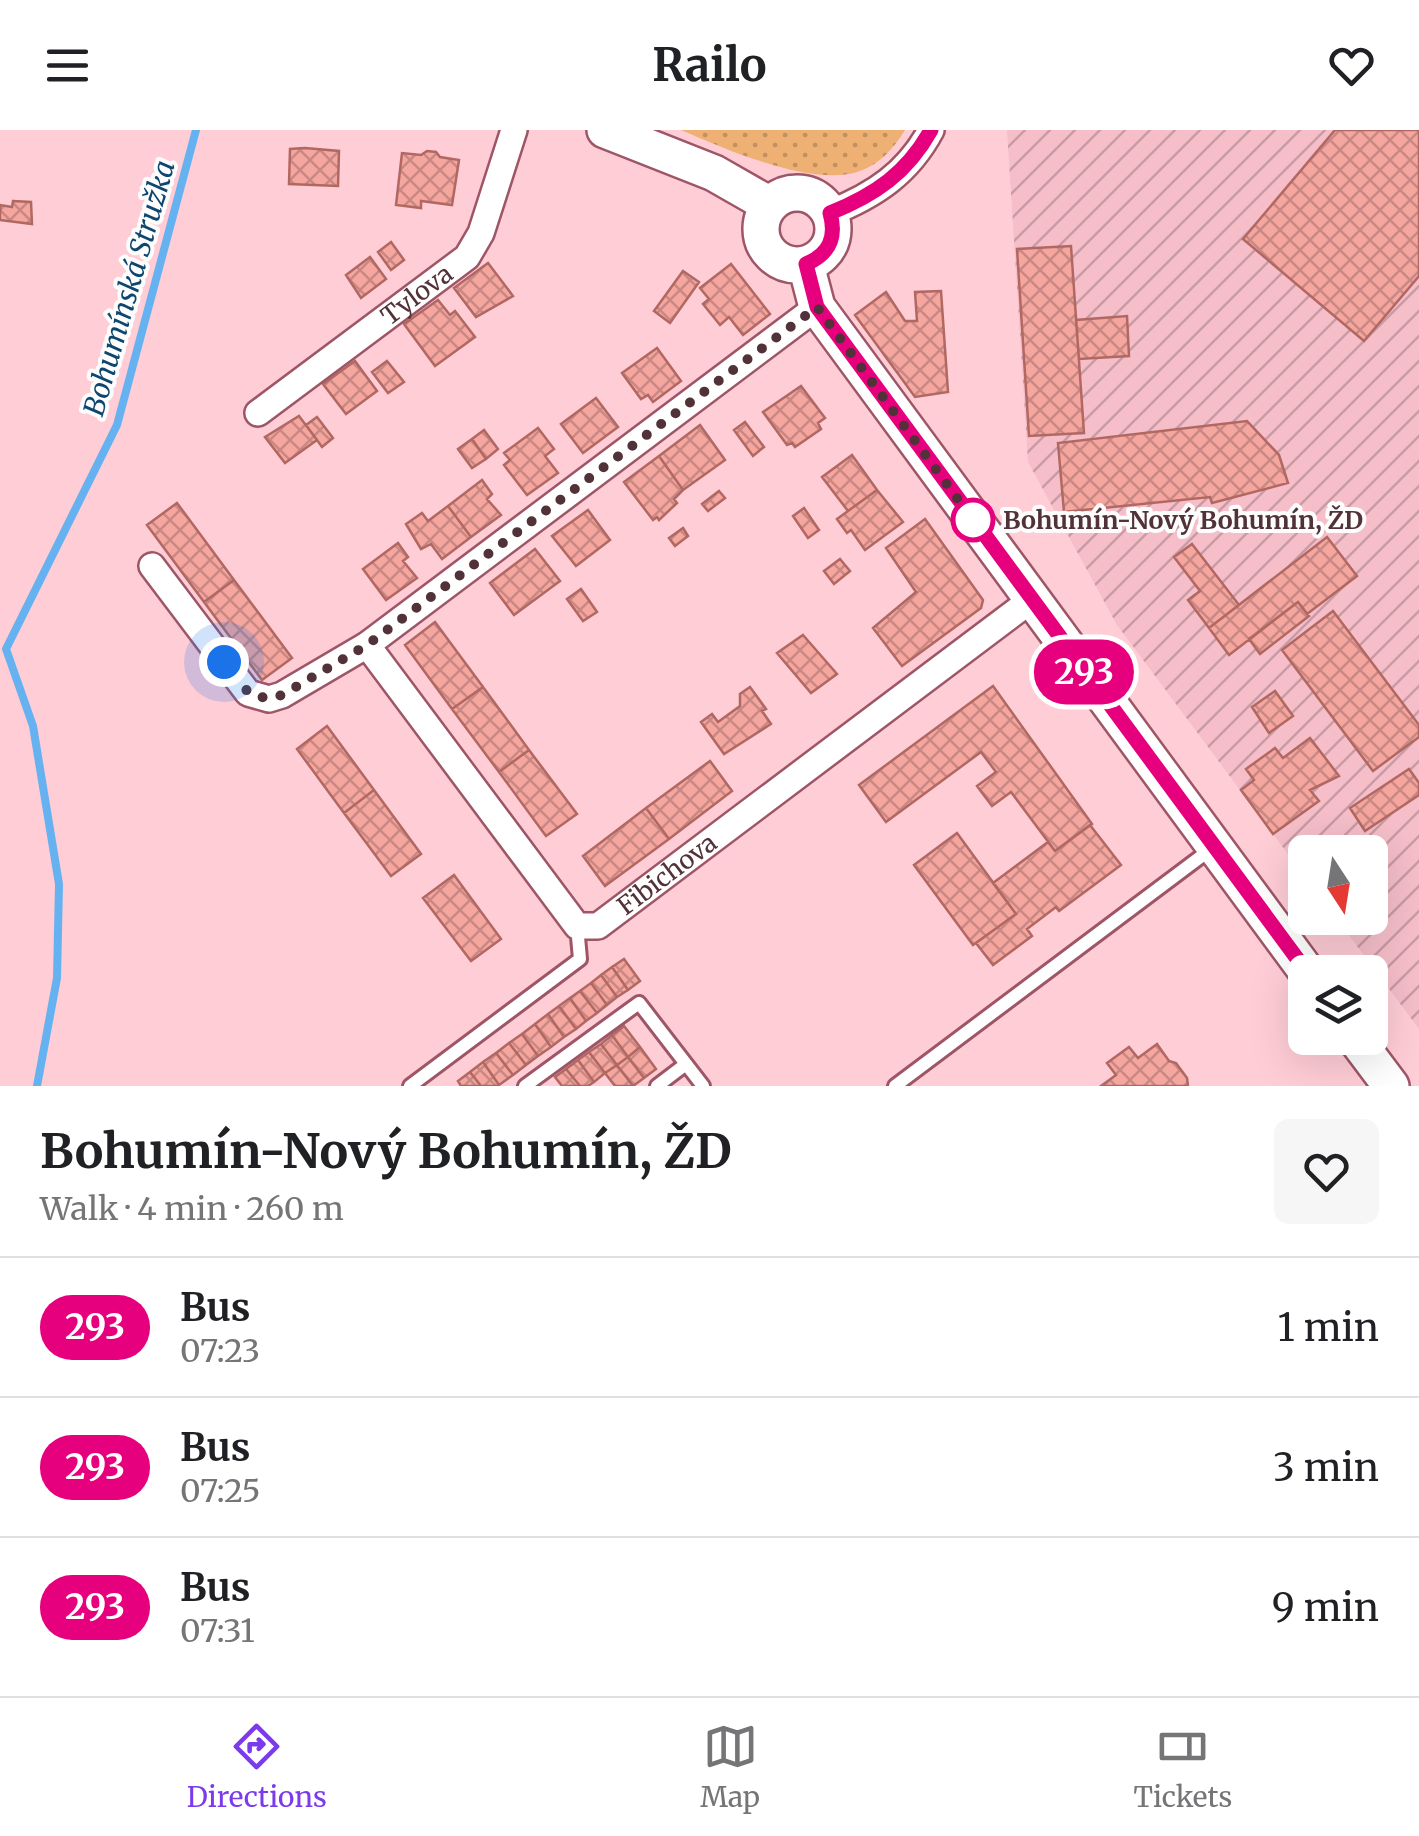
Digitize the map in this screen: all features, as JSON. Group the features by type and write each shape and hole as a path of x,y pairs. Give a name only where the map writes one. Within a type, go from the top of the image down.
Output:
{"main road":[{"path":"605,130 714,173 770,205"},
{"path":"794,192 821,202 830,213 832,238 827,250 806,264 793,266 770,254 760,229 770,205 781,196 794,192"},
{"path":"806,264 817,307 1294,955"},
{"path":"1368,1055 1392,1086"}],"street":[{"name":"Tylova","path":"258,413 466,256 481,232 514,130"},
{"path":"830,213 886,185 919,152 931,130"},
{"path":"152,566 248,693 259,698 282,695 367,645 817,307"},
{"name":"Fibichova","path":"577,926 598,926 1031,600"},
{"path":"367,645 577,926"}],"lane":[{"path":"896,1086 1213,847"},
{"path":"410,1086 580,959 577,926"},
{"path":"525,1086 639,1004 703,1086"},
{"path":"657,1086 686,1064"}],"shaded area":[{"path":"681,130 905,130 874,164 841,175 794,171 769,164"},
{"path":"1007,130 1419,130 1419,1029 1388,988 1388,955 1364,955 1349,935 1388,935 1388,835 1288,835 1288,854 1117,625 1028,462"}],"building":[{"path":"1335,130 1419,130 1419,276 1364,341 1243,239"},
{"path":"290,149 339,151 338,186 289,184"},
{"path":"427,151 459,160 452,205 421,201 421,208 396,205 402,153 421,155"},
{"path":"13,201 31,202 32,224 0,220 0,205 12,207"},
{"path":"391,242 404,260 391,270 378,252"},
{"path":"1071,246 1084,433 1029,436 1017,249"},
{"path":"370,257 386,279 361,298 346,275"},
{"path":"488,263 513,296 476,317 454,288"},
{"path":"731,264 770,314 743,335 729,317 720,325 703,304 709,299 700,288"},
{"path":"683,271 699,282 670,323 654,311"},
{"path":"941,291 948,392 915,397 855,315 886,292 905,321 917,321 915,292"},
{"path":"438,300 450,315 455,311 475,337 435,366 404,324"},
{"path":"1127,316 1129,356 1079,359 1076,320"},
{"path":"657,348 681,381 653,402 648,395 641,399 622,373"},
{"path":"355,361 377,391 346,414 323,384"},
{"path":"387,361 404,382 388,393 372,372"},
{"path":"801,386 825,418 818,423 821,429 795,447 792,443 787,445 763,412"},
{"path":"596,398 618,427 583,453 561,424"},
{"path":"299,416 317,440 285,463 265,437"},
{"path":"317,417 333,438 322,447 306,425"},
{"path":"1247,421 1279,455 1288,483 1212,503 1210,497 1064,512 1058,443"},
{"path":"745,422 764,447 753,456 734,430"},
{"path":"700,425 725,460 683,490 659,456"},
{"path":"538,428 554,449 545,456 558,473 527,495 504,465 510,460 504,453"},
{"path":"484,430 498,449 486,459 472,439"},
{"path":"472,439 486,459 472,468 458,449"},
{"path":"852,455 877,490 848,511 822,477"},
{"path":"659,456 683,490 674,499 677,503 659,520 653,520 624,482"},
{"path":"482,480 492,494 487,499 501,515 471,537 448,506"},
{"path":"877,490 903,522 865,550 851,530 847,533 837,519"},
{"path":"719,491 725,498 708,511 702,504"},
{"path":"177,503 234,580 204,602 147,525"},
{"path":"448,506 471,537 442,559 431,544 421,549 406,524 422,513 428,521"},
{"path":"804,508 819,530 808,538 793,516"},
{"path":"588,510 610,540 576,566 552,536"},
{"path":"925,519 983,600 981,608 902,666 873,628 916,592 886,548"},
{"path":"683,528 688,536 675,546 669,538"},
{"path":"1327,537 1357,576 1307,614 1298,602 1229,655 1209,628"},
{"path":"398,543 408,557 403,561 417,578 386,600 363,569"},
{"path":"1192,544 1239,605 1209,628 1188,600 1200,591 1174,557"},
{"path":"535,549 560,581 514,615 490,583"},
{"path":"840,559 850,571 834,584 824,571"},
{"path":"234,580 292,658 262,680 204,602"},
{"path":"581,589 597,612 583,621 567,599"},
{"path":"1298,602 1309,616 1260,654 1249,639"},
{"path":"1333,611 1419,725 1419,737 1373,771 1282,650"},
{"path":"435,622 483,687 452,709 405,645"},
{"path":"803,635 837,674 811,693 777,653"},
{"path":"993,686 1092,824 1055,851 1011,792 992,806 977,786 996,772 981,752 886,822 859,785"},
{"path":"483,687 529,750 499,772 452,709"},
{"path":"750,687 766,709 762,711 771,724 724,754 701,722 712,714 718,722 740,706 740,694"},
{"path":"1275,691 1293,716 1269,733 1252,707"},
{"path":"327,726 374,790 344,813 297,749"},
{"path":"1310,738 1339,776 1310,790 1319,801 1273,834 1241,790 1254,780 1246,769 1275,748 1283,758"},
{"path":"529,750 577,814 546,836 499,772"},
{"path":"710,761 732,791 669,839 646,808"},
{"path":"1409,769 1419,783 1419,795 1365,831 1350,808"},
{"path":"374,790 421,854 391,876 344,813"},
{"path":"646,808 669,839 605,886 583,856"},
{"path":"1090,825 1121,865 1059,911 1056,907 1027,929 1032,936 993,965 976,943 1016,914 993,883 1048,842 1055,851"},
{"path":"957,833 1016,914 973,945 914,865"},
{"path":"454,875 501,939 471,961 423,898"},
{"path":"624,959 640,981 628,990 612,967"},
{"path":"612,967 628,990 617,997 601,975"},
{"path":"601,975 617,997 607,1005 591,983"},
{"path":"591,983 607,1005 597,1013 580,991"},
{"path":"580,991 597,1013 586,1021 570,998"},
{"path":"570,998 586,1021 576,1029 559,1006"},
{"path":"559,1006 576,1029 564,1037 548,1014"},
{"path":"548,1014 564,1037 551,1047 535,1024"},
{"path":"535,1024 551,1047 538,1056 522,1034"},
{"path":"624,1026 640,1047 628,1057 612,1035"},
{"path":"522,1034 538,1056 526,1065 509,1043"},
{"path":"612,1035 628,1057 617,1065 601,1044"},
{"path":"509,1043 526,1065 513,1075 496,1053"},
{"path":"601,1044 617,1065 605,1073 589,1052"},
{"path":"1157,1044 1169,1061 1176,1063 1188,1086 1101,1086 1116,1075 1107,1063 1129,1047 1138,1058"},
{"path":"640,1047 656,1069 644,1078 628,1057"},
{"path":"589,1052 605,1073 594,1082 578,1060"},
{"path":"496,1053 513,1075 499,1085 483,1062"},
{"path":"628,1057 644,1078 633,1086 617,1065"},
{"path":"578,1060 594,1082 588,1086 580,1086 566,1069"},
{"path":"483,1062 498,1086 481,1086 470,1072"},
{"path":"617,1065 633,1086 615,1086 605,1073"},
{"path":"566,1069 580,1086 562,1086 555,1077"},
{"path":"470,1072 481,1086 461,1086 458,1081"}],"waterway":[{"name":"Bohumínská Stružka","path":"37,1086 57,978 59,884 33,726 6,649 117,425 196,130"}],"bus line":[{"name":"293","path":"931,130 919,152 886,185 830,213 834,226 827,250 806,264 817,307 1294,955"}],"place":[{"name":"Bohumín-Nový Bohumín, ŽD","path":"973,520"}],"route":[{"path":"224,662 248,693 268,699 282,695 367,645 817,307 973,520"}]}
